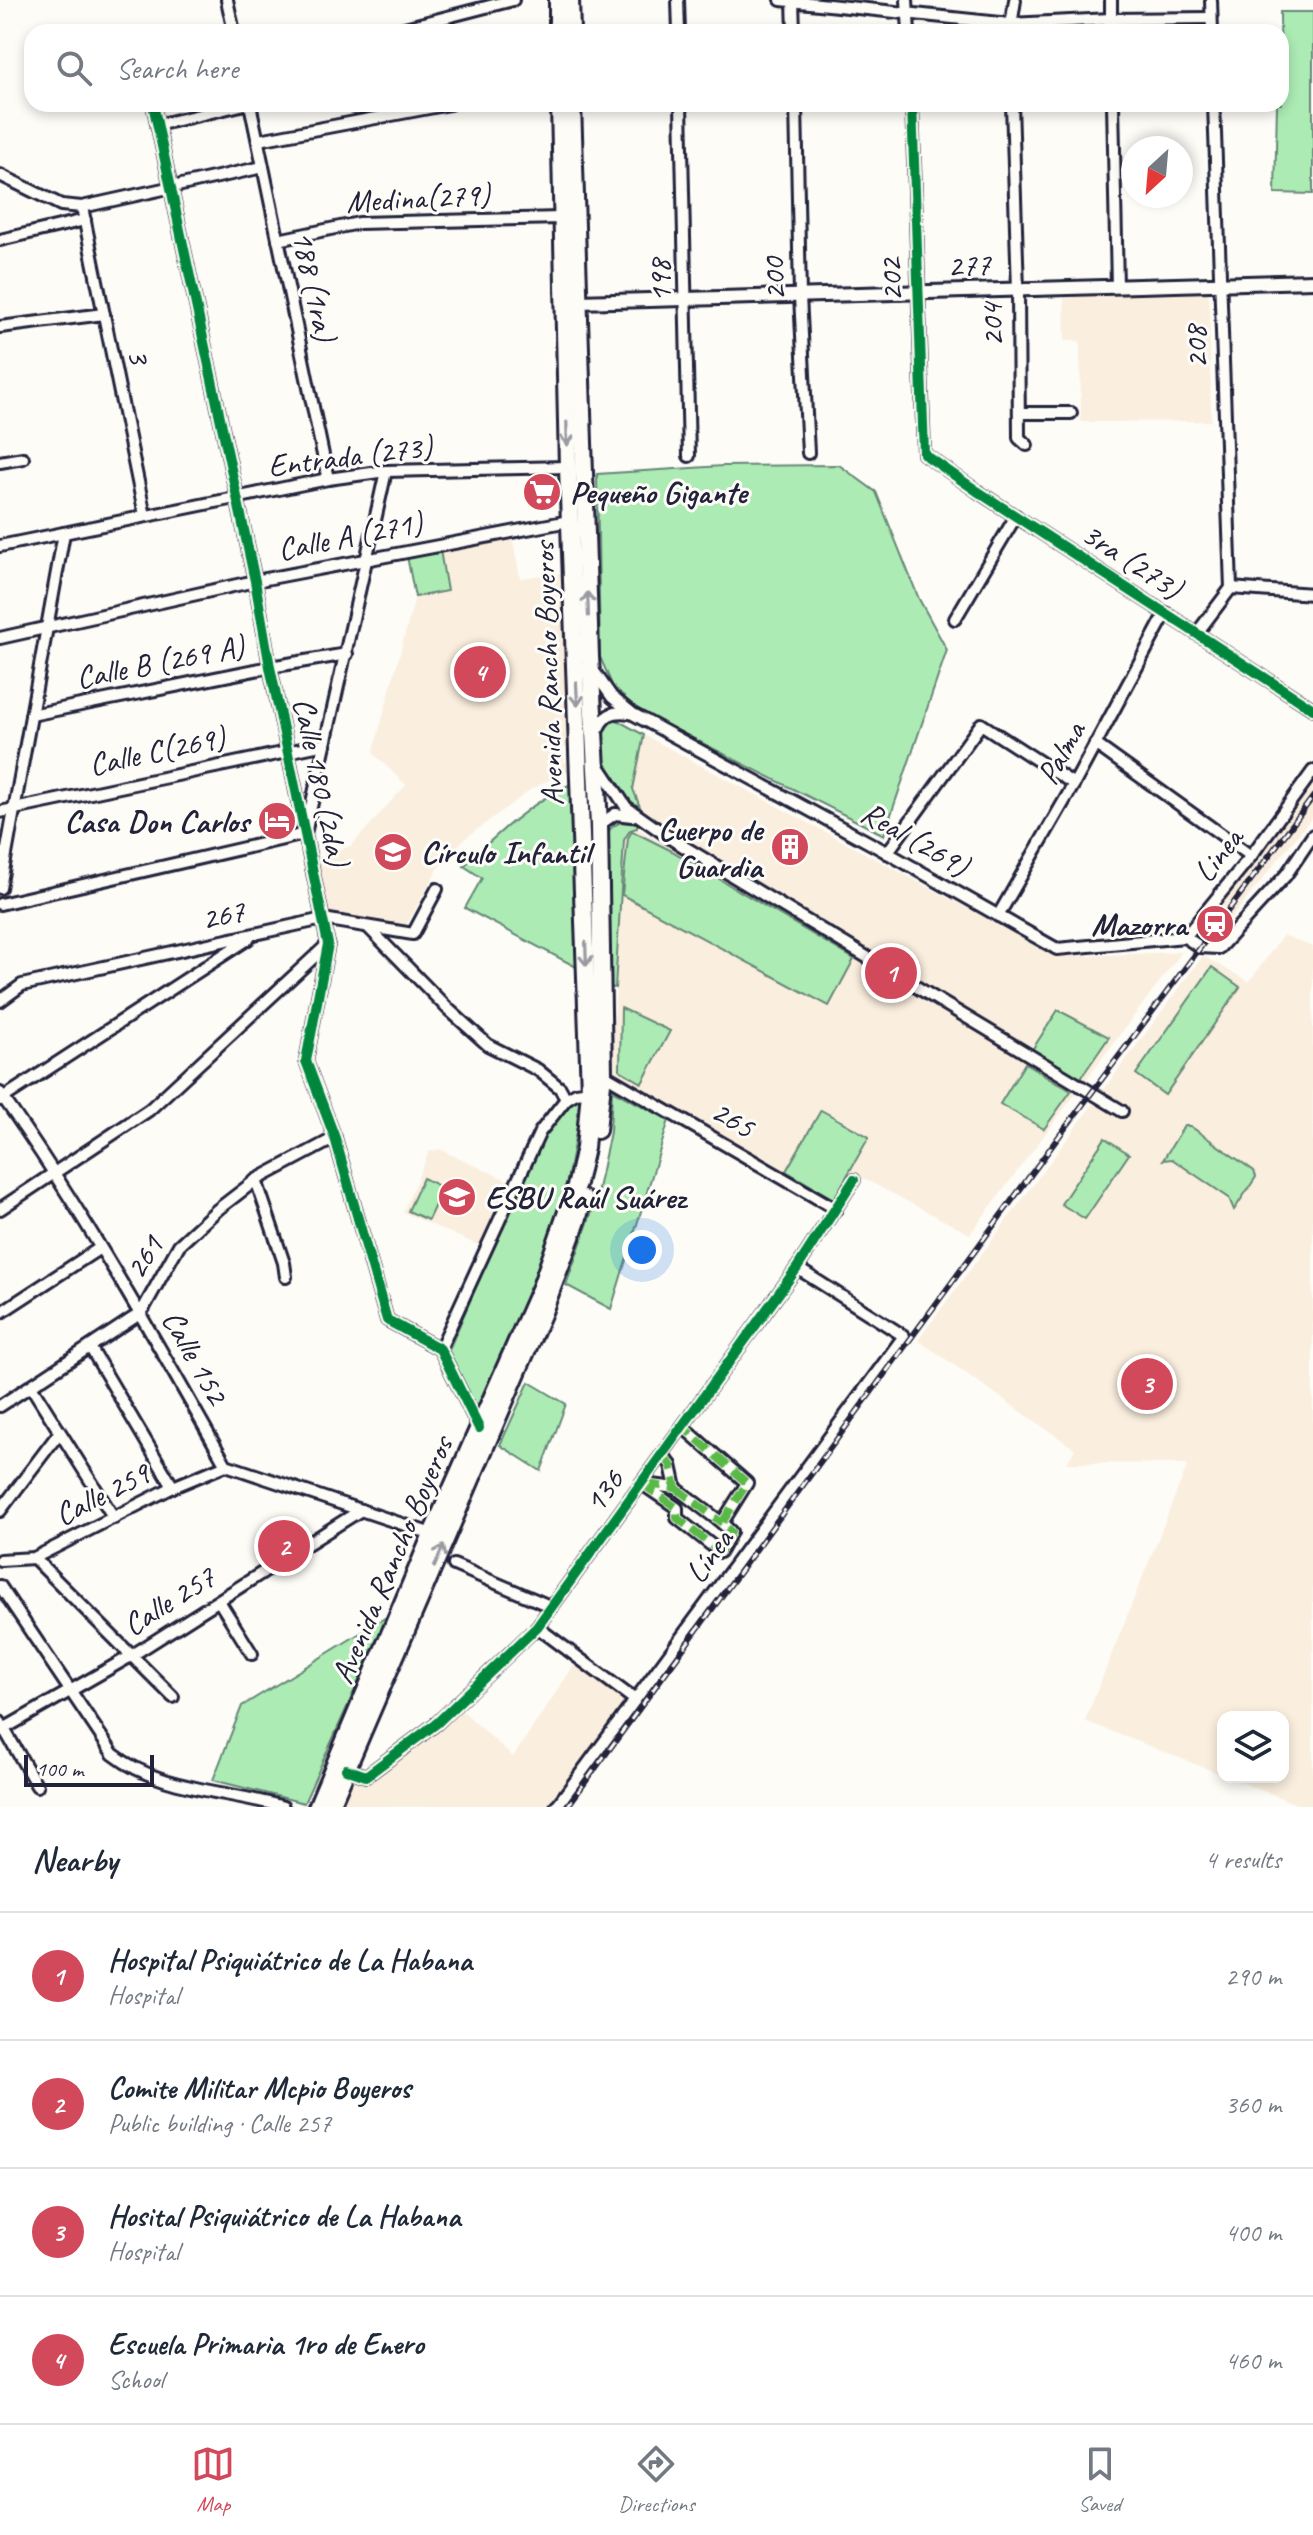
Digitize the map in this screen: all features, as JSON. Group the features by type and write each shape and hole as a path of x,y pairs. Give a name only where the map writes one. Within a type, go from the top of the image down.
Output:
{"highway":[{"path":"558,0 558,24"},
{"path":"570,0 571,24"},
{"name":"Avenida Rancho Boyeros","path":"317,1807 541,1287 567,1216 585,1148 590,1091 569,521 560,112"},
{"name":"Avenida Rancho Boyeros","path":"330,1807 504,1405 573,1233 593,1151 603,1074 599,825 590,657 572,112"}],"street":[{"path":"227,0 232,24"},
{"path":"420,24 513,0"},
{"path":"678,0 679,24"},
{"path":"781,0 978,24"},
{"path":"907,0 908,24"},
{"path":"1011,24 1015,0"},
{"path":"1111,0 1111,24"},
{"path":"1211,0 1211,24"},
{"path":"793,1 794,24"},
{"path":"1055,24 1111,19 1211,18"},
{"name":"Calle 180 (2da)","path":"155,112 255,581 328,944 306,1061 335,1138 387,1320 440,1349"},
{"path":"157,125 213,112"},
{"name":"188 (1ra)","path":"250,112 259,140 328,479"},
{"path":"259,140 408,112"},
{"name":"198","path":"681,112 689,456"},
{"name":"200","path":"796,112 800,296 808,453"},
{"name":"202","path":"912,112 924,454"},
{"name":"204","path":"1012,112 1019,438 1027,445"},
{"path":"1113,112 1117,286"},
{"name":"208","path":"1214,112 1231,588"},
{"path":"0,175 61,205 82,207 263,167"},
{"name":"3","path":"82,207 145,516"},
{"name":"Medina(279)","path":"278,240 359,223 561,218"},
{"path":"0,240 85,220"},
{"name":"277","path":"578,302 1313,281"},
{"path":"0,327 104,314"},
{"path":"1019,413 1071,413"},
{"name":"3ra (273)","path":"924,454 1313,709"},
{"path":"0,462 23,458"},
{"name":"Entrada (273)","path":"0,546 328,479 386,471 568,467"},
{"path":"0,904 305,834 386,471"},
{"path":"955,619 1016,516"},
{"name":"Calle A (271)","path":"0,638 255,581 569,521"},
{"path":"0,888 64,533"},
{"path":"1197,633 1231,588 1313,594"},
{"name":"Palma","path":"998,916 1074,784 1166,613"},
{"name":"Calle B (269 A)","path":"31,715 347,654"},
{"name":"Real (269)","path":"590,657 596,676 604,687 633,714 1057,949 1185,937"},
{"path":"595,742 599,725 608,714 633,714"},
{"path":"887,853 981,724 1074,784"},
{"name":"Calle C(269)","path":"0,812 325,744"},
{"path":"1095,744 1251,856"},
{"path":"596,761 615,794 641,819 1122,1111"},
{"name":"Linea","path":"1313,771 1251,856 1185,937 1200,947 1219,948 1286,875 1313,835"},
{"path":"599,825 615,814 626,813 641,819"},
{"name":"267","path":"0,1001 22,985 323,919 413,934 437,889"},
{"path":"368,927 488,1045 538,1070 560,1088 566,1099"},
{"path":"1,1097 253,936"},
{"path":"0,1209 149,1110 328,944"},
{"name":"265","path":"603,1074 836,1209"},
{"path":"479,1428 440,1349 540,1132 566,1099 576,1093 590,1091"},
{"name":"Calle 152","path":"1,1097 54,1174 141,1313 226,1465"},
{"name":"261","path":"0,1406 141,1313 179,1245 217,1210 256,1180 335,1138"},
{"path":"256,1180 286,1277"},
{"name":"136","path":"346,1769 366,1776 437,1723 537,1627 797,1268 854,1180"},
{"path":"0,1313 100,1248"},
{"name":"Línea","path":"556,1807 904,1336 797,1268"},
{"path":"90,1347 173,1487"},
{"path":"31,1386 114,1518"},
{"path":"683,1427 747,1483 722,1523"},
{"path":"0,1511 59,1433"},
{"path":"663,1455 671,1465 676,1488"},
{"path":"226,1465 432,1534"},
{"name":"Calle 259","path":"0,1560 34,1558 173,1487 226,1465"},
{"path":"642,1484 676,1488 722,1523 731,1532 720,1552 677,1518 677,1508 642,1484"},
{"name":"Calle 257","path":"1,1727 131,1656 361,1510"},
{"path":"34,1558 173,1697"},
{"path":"454,1565 552,1607"},
{"path":"0,1586 113,1754 129,1766 191,1787 283,1807"},
{"path":"219,1601 252,1654"},
{"path":"537,1627 635,1700"},
{"path":"1,1727 37,1786"}],"shaded area":[{"path":"1209,292 1211,421 1081,422 1080,341 1065,341 1064,294"},
{"path":"512,537 520,578 562,573 567,747 563,748 568,770 530,790 463,840 439,867 405,927 330,916 318,858 351,846 406,785 373,753 415,597 407,556"},
{"path":"644,735 1059,957 1182,952 970,1234 853,1173 833,1203 611,1074 624,840 630,829 637,828 669,847 675,835 640,811 633,789"},
{"path":"1313,777 1313,816 1212,942 1199,933"},
{"path":"1283,935 1313,947 1313,1807 1304,1807 1243,1783 1289,1783 1289,1711 1217,1711 1217,1773 1085,1721 1188,1464 1067,1463 1075,1449 918,1340 1203,956 1249,982"},
{"name":"ESBU Raúl Suárez","path":"439,1149 511,1182 482,1247 403,1212 429,1152"},
{"path":"579,1658 635,1700 556,1807 340,1807 356,1773 366,1776 456,1705 513,1757"}],"green space":[{"path":"1280,12 1313,12 1313,194 1275,193 1277,112 1289,112 1289,24 1280,24"},
{"path":"839,465 876,492 919,599 947,650 884,835 639,711 613,687 600,657 597,474 723,466"},
{"path":"440,550 447,591 415,597 407,556"},
{"path":"615,719 644,735 633,789 640,807 612,779 601,752 605,728"},
{"path":"573,783 582,970 465,908 482,878 464,866 529,809"},
{"path":"621,822 637,824 637,828 630,830 624,840 615,988 609,987 607,833"},
{"path":"632,831 672,851 854,959 829,1006 622,895 628,838"},
{"path":"1212,967 1240,987 1165,1095 1136,1074"},
{"path":"621,1008 670,1031 642,1083 620,1070"},
{"path":"1058,1010 1109,1037 1080,1079 1032,1050"},
{"path":"1025,1063 1071,1091 1044,1129 1000,1104"},
{"path":"612,1090 669,1120 611,1309 566,1285 595,1203 610,1132"},
{"path":"580,1096 582,1099 567,1182 537,1274 484,1399 477,1406 470,1403 447,1354 542,1134 572,1099"},
{"path":"821,1110 869,1137 834,1199 786,1171"},
{"path":"1184,1126 1190,1126 1254,1171 1256,1177 1234,1210 1229,1198 1172,1159 1163,1160"},
{"path":"1105,1138 1129,1154 1085,1219 1061,1204"},
{"path":"423,1178 443,1188 428,1220 408,1211"},
{"path":"529,1382 566,1404 541,1471 500,1445"},
{"path":"388,1616 304,1803 213,1780 242,1706"}],"railway":[{"path":"567,1807 1057,1139 1313,797"}],"marked path":[{"path":"642,1484 677,1508 677,1518 720,1552 731,1532 722,1523 747,1483 683,1427"},
{"path":"646,1484 676,1488 671,1465 663,1455"},
{"path":"676,1488 722,1523"}],"cycle path":[{"path":"155,112 255,581 328,944 306,1061 335,1138 387,1320 440,1349 479,1428"},
{"path":"912,112 924,454 1313,709"},
{"path":"346,1769 366,1776 437,1723 537,1627 797,1268 854,1180"}],"place":[{"name":"Pequeño Gigante","path":"542,492"},
{"name":"Escuela Primaria 1ro de Enero","path":"480,672"},
{"name":"Casa Don Carlos","path":"277,821"},
{"name":"Cuerpo de Guardia","path":"790,847"},
{"name":"Círculo Infantil","path":"393,852"},
{"name":"Mazorra","path":"1215,924"},
{"name":"Hospital Psiquiátrico de La Habana","path":"891,973"},
{"name":"ESBU Raúl Suárez","path":"457,1197"},
{"name":"Hosital Psiquiátrico de La Habana","path":"1147,1384"},
{"name":"Comite Militar Mcpio Boyeros","path":"284,1546"}]}
